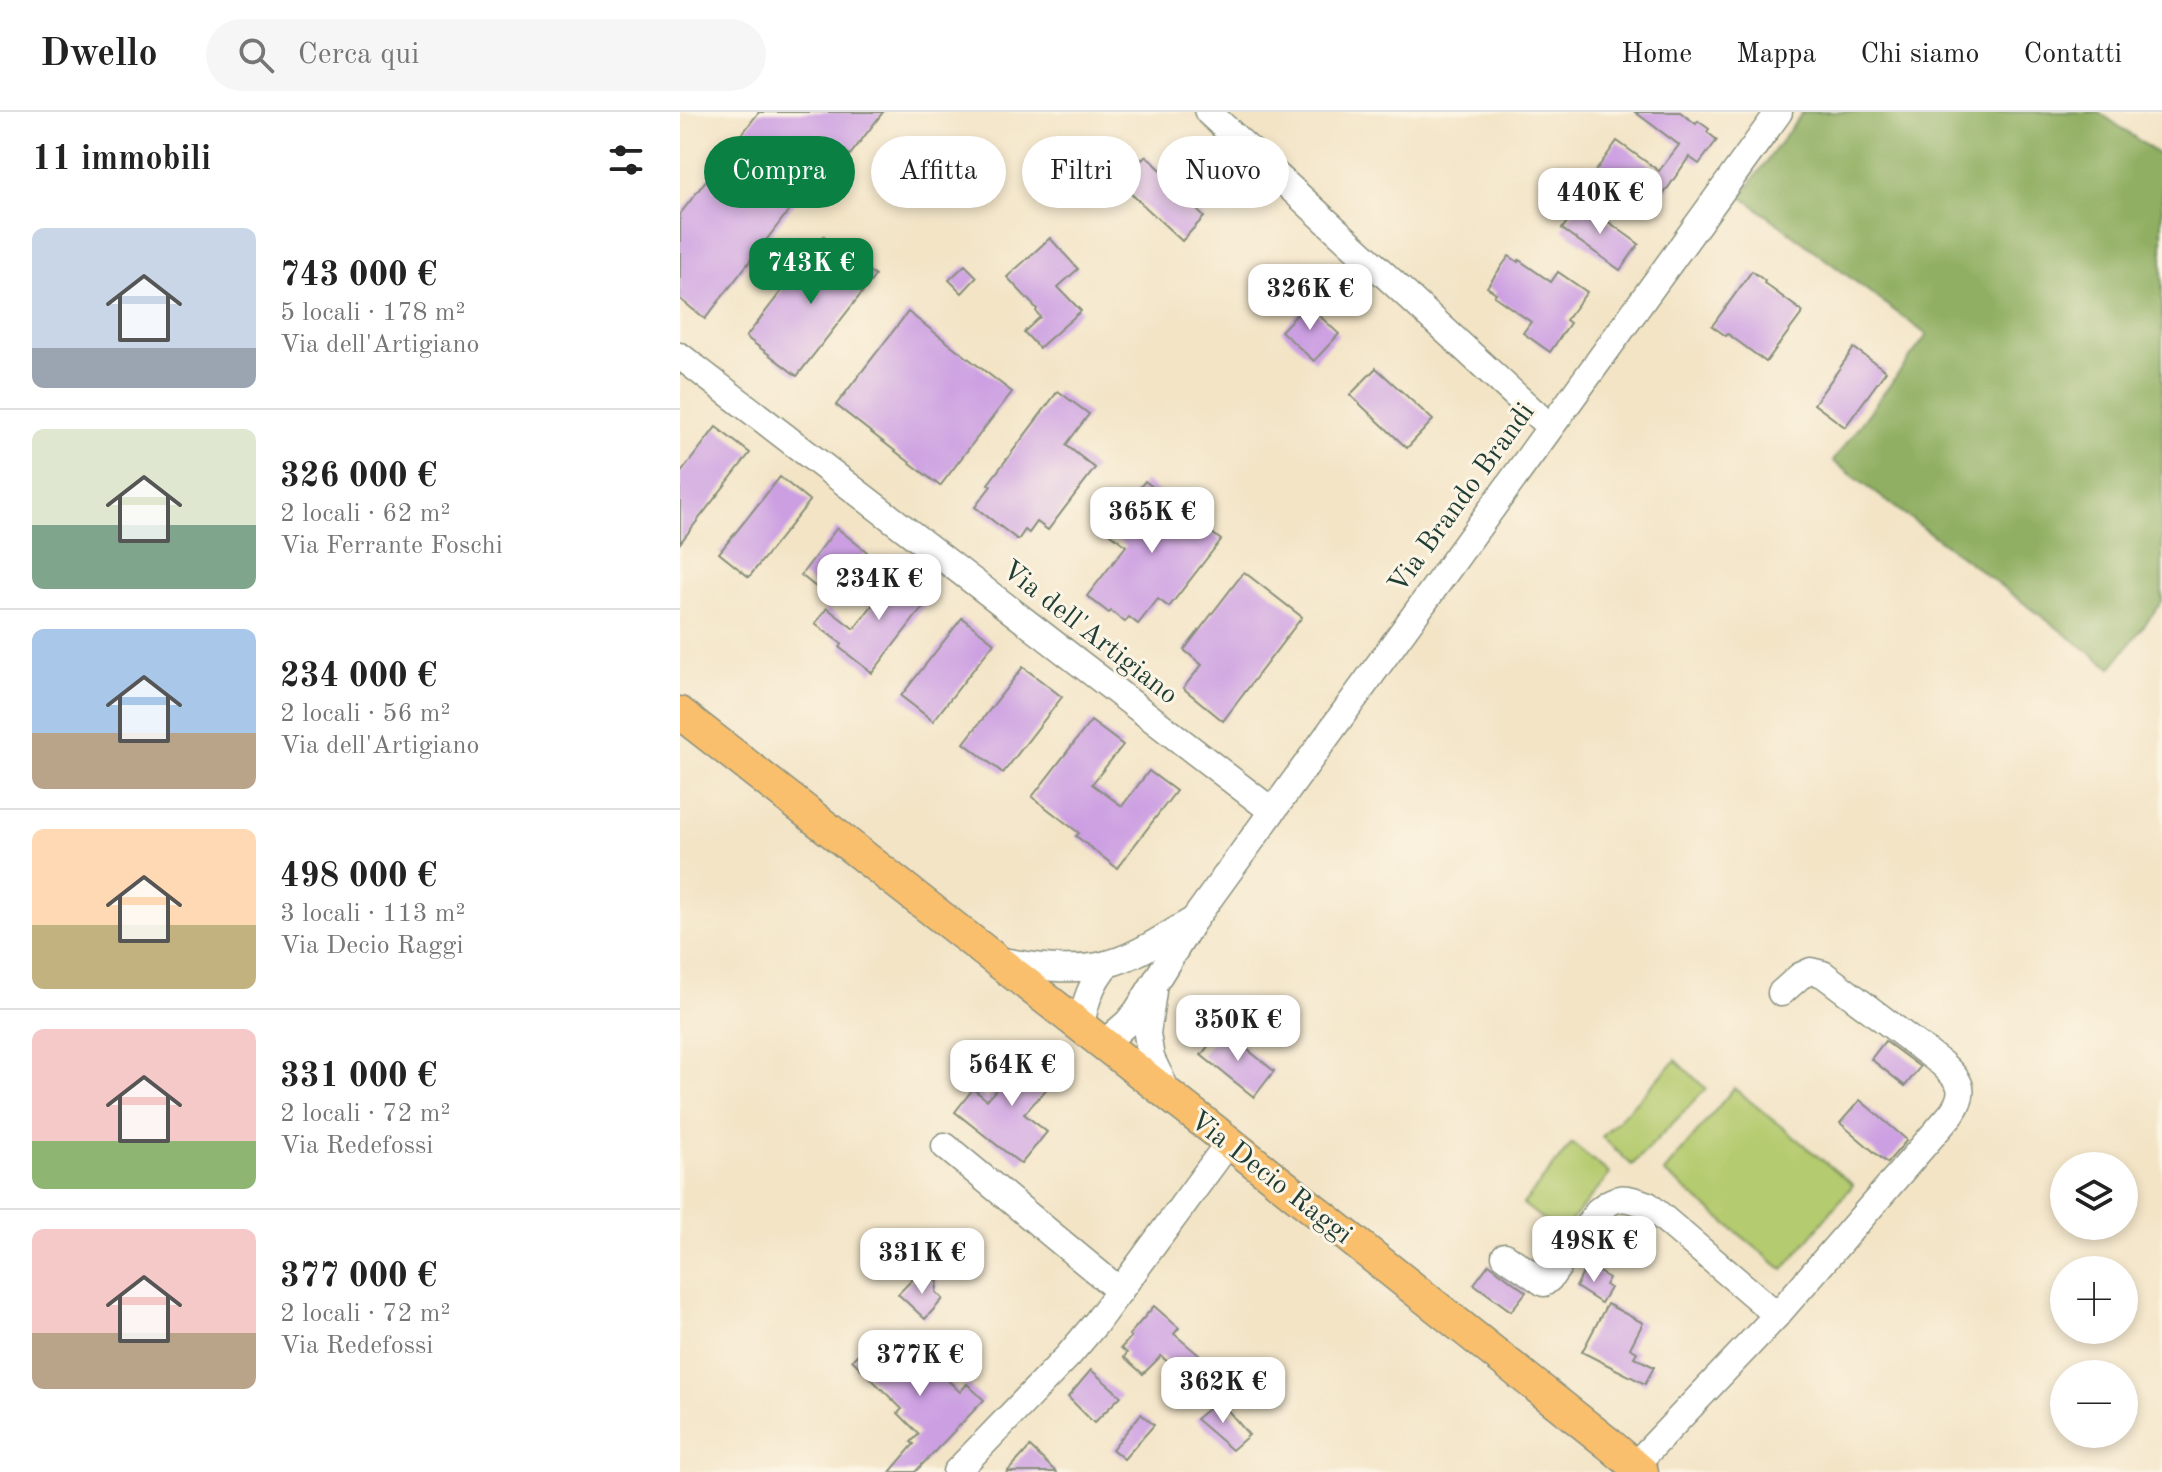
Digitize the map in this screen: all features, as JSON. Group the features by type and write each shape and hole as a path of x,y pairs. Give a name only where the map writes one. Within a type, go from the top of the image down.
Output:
{"main road":[{"name":"Via Decio Raggi","path":"680,713 1229,1142 1638,1469"}],"street":[{"path":"1208,112 1550,427"},
{"name":"Via Brando Brandi","path":"1092,1035 1127,1023 1193,921 1779,112"},
{"name":"Via dell'Artigiano","path":"680,356 1272,811"},
{"name":"Via Brando Brandi","path":"996,960 1064,968 1107,964 1135,953 1193,921"},
{"path":"1092,1035 1090,989 1107,964"},
{"name":"Via Decio Raggi","path":"1638,1469 1777,1315 1960,1101 1962,1089 1955,1076 1941,1063 1823,974 1811,971 1800,976 1781,993"},
{"name":"Via Brando Brandi","path":"1153,987 1147,1034 1151,1058 1168,1094"},
{"path":"956,1472 1068,1356 1120,1291 1229,1142"},
{"path":"945,1146 1120,1291"},
{"path":"1505,1256 1544,1283 1598,1211 1617,1198 1629,1198 1648,1205 1777,1315"}],"green space":[{"path":"1803,112 2099,112 2162,157 2162,602 2111,668 1833,461 1927,335 1741,196"},
{"path":"1676,1060 1706,1089 1632,1165 1602,1137"},
{"path":"1734,1088 1853,1185 1783,1270 1664,1172"},
{"path":"1572,1143 1610,1174 1561,1233 1523,1204"}],"building":[{"path":"759,112 883,112 855,148 855,136 740,136"},
{"path":"1635,112 1680,112 1709,129 1707,132 1717,140 1699,164 1689,157 1663,195 1660,193 1648,210 1595,172 1617,141 1659,171 1679,145"},
{"path":"1146,156 1157,166 1157,208 1195,208 1204,217 1182,241 1141,203 1141,159"},
{"path":"704,183 704,208 791,208 705,319 680,299 680,214"},
{"path":"1581,202 1639,244 1620,270 1562,229"},
{"path":"824,236 875,276 797,376 746,337"},
{"path":"1050,238 1078,269 1058,287 1081,311 1039,348 1024,332 1040,317 1037,309 1007,277"},
{"path":"1509,256 1551,282 1558,272 1587,292 1566,320 1570,323 1550,352 1523,333 1531,322 1494,296 1496,293 1487,287"},
{"path":"965,265 977,277 962,293 949,280"},
{"path":"1752,271 1803,312 1766,362 1712,326"},
{"path":"1307,304 1339,334 1314,361 1281,331"},
{"path":"908,312 1012,392 940,486 836,405"},
{"path":"1854,348 1886,371 1845,427 1814,404"},
{"path":"1376,368 1433,420 1407,448 1350,395"},
{"path":"1058,391 1089,414 1066,445 1095,468 1048,530 1037,522 1029,533 1025,530 1018,540 975,507 991,486 988,484"},
{"path":"716,427 750,453 680,543 680,474"},
{"path":"780,477 810,501 749,577 719,553"},
{"path":"1145,481 1221,540 1169,607 1158,599 1138,624 1129,617 1125,622 1087,596 1126,546 1106,530"},
{"path":"837,528 867,552 831,599 801,575"},
{"path":"900,569 933,594 872,673 840,648 842,644 815,624 827,608 854,629"},
{"path":"1244,572 1302,617 1223,721 1183,688 1202,665 1184,650"},
{"path":"962,618 994,643 933,721 901,696"},
{"path":"1023,667 1062,697 1003,773 964,743"},
{"path":"1091,721 1123,745 1092,784 1122,806 1149,771 1176,791 1117,868 1076,836 1079,833 1032,797"},
{"path":"1222,1029 1274,1071 1254,1097 1201,1055"},
{"path":"1885,1041 1920,1067 1905,1086 1871,1059"},
{"path":"1031,1050 1059,1075 1024,1114 1047,1132 1021,1164 955,1112 973,1089 987,1100"},
{"path":"1860,1100 1907,1140 1887,1163 1840,1123"},
{"path":"1489,1264 1526,1292 1511,1311 1474,1284"},
{"path":"1587,1265 1609,1278 1605,1285 1610,1288 1601,1303 1576,1287"},
{"path":"917,1275 925,1282 938,1280 936,1292 943,1299 925,1319 898,1294"},
{"path":"1607,1304 1643,1323 1630,1348 1637,1352 1634,1357 1654,1367 1645,1384 1582,1352"},
{"path":"1154,1306 1179,1328 1174,1334 1206,1361 1192,1377 1183,1369 1180,1373 1161,1356 1143,1374 1124,1357 1127,1353 1121,1348"},
{"path":"928,1335 940,1347 927,1360 960,1392 967,1384 984,1400 915,1472 890,1472 919,1434 898,1413 902,1409 852,1360 871,1341 897,1367"},
{"path":"1091,1370 1121,1396 1094,1423 1068,1397"},
{"path":"1219,1400 1249,1435 1232,1450 1196,1419"},
{"path":"1141,1414 1154,1425 1124,1459 1112,1449"},
{"path":"1030,1447 1056,1472 1007,1472"}]}
